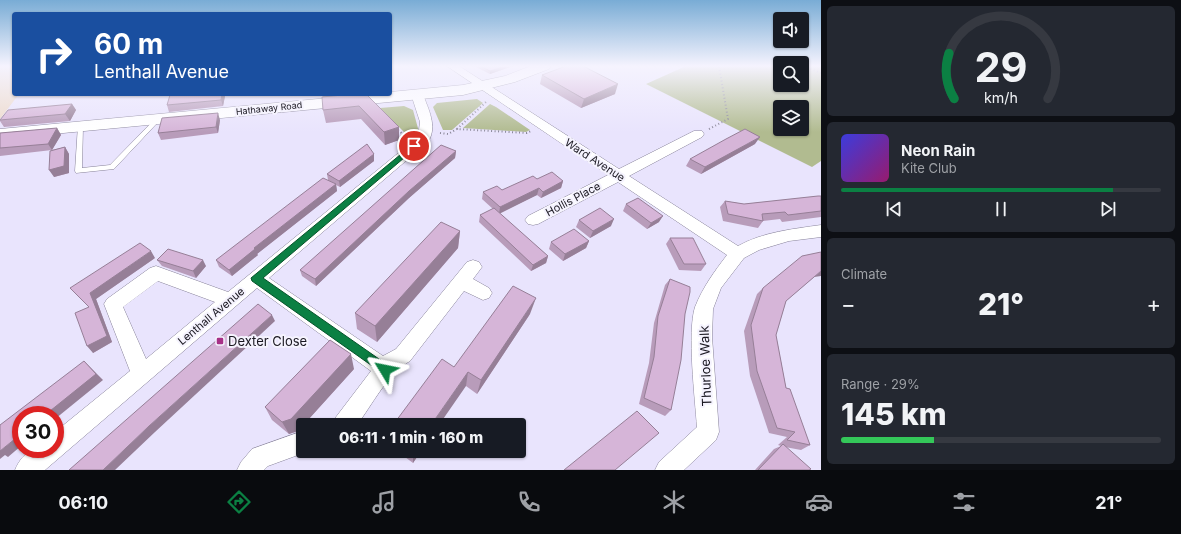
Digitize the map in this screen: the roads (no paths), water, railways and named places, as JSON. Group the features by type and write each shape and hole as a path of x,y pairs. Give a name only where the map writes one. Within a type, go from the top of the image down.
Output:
{"street":[{"name":"Ward Avenue","path":"486,88 738,254"},
{"name":"Hathaway Road","path":"0,134 417,94 489,90 494,88"},
{"name":"Lenthall Avenue","path":"64,439 414,146 427,133 427,125 417,94"},
{"name":"Hollis Place","path":"533,220 698,134"},
{"path":"738,254 754,245 771,239 821,231"},
{"name":"Thurloe Walk","path":"667,470 708,432 702,367 704,309 714,285 738,254"},
{"path":"142,374 113,304 156,273 230,300"},
{"path":"353,418 385,370 393,360 403,355 467,274 483,293"},
{"path":"256,278 385,370"},
{"path":"249,470 260,457 296,444"},
{"path":"27,470 41,458"}],"lane":[{"path":"80,126 78,171 112,167 158,119"}],"place":[{"name":"Dexter Close","path":"220,341"}]}
